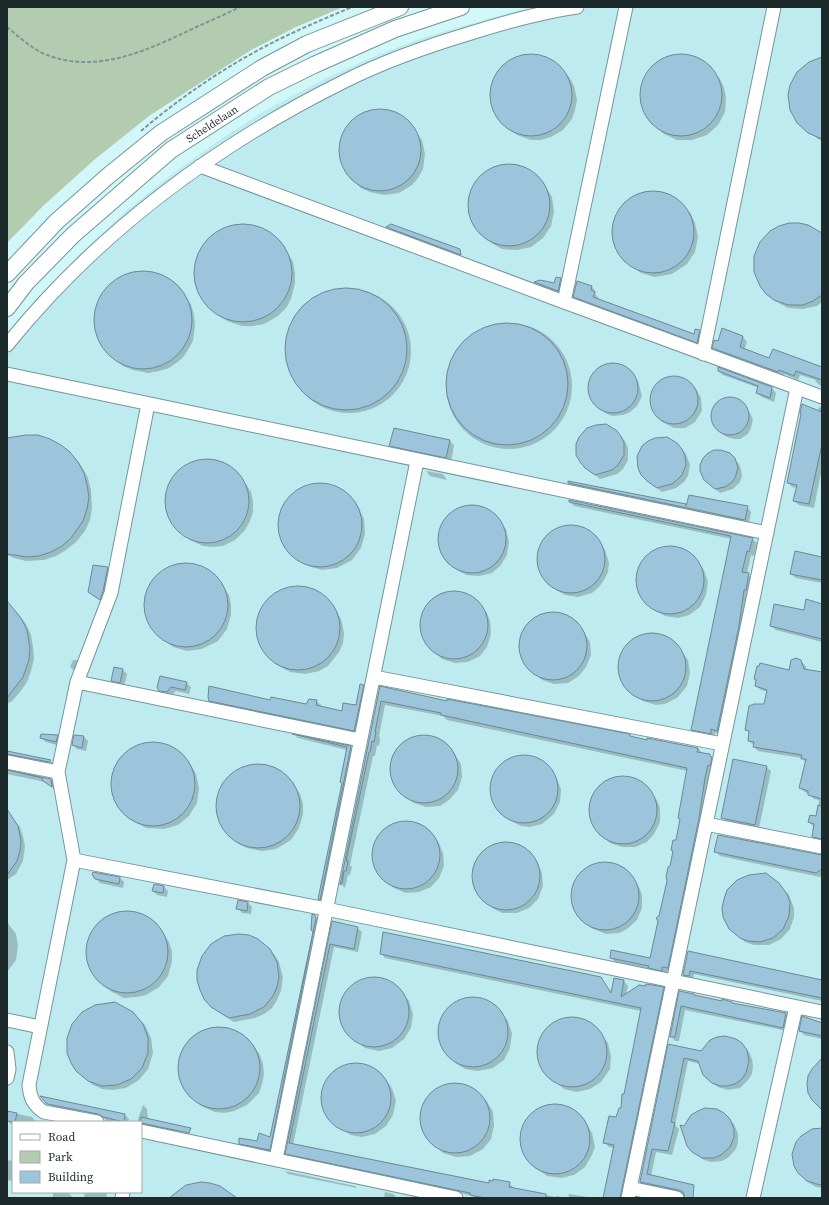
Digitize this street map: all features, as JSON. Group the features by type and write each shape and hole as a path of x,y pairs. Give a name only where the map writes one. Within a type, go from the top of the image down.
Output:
{"main road":[{"name":"Scheldelaan","path":"7,274 57,221 108,176 161,133 262,68 306,44 400,7"},
{"name":"Scheldelaan","path":"7,308 26,283 73,236 171,150 269,87 395,29 461,7"}],"lane":[{"path":"7,345 47,299 114,233 160,195 200,166 280,116 348,79 444,41 511,21 576,7"},
{"path":"564,302 626,7"},
{"path":"703,354 774,7"},
{"path":"200,166 822,397"},
{"path":"7,374 767,534"},
{"path":"677,1198 629,1193 797,388"},
{"path":"91,1121 44,1112 37,1108 32,1102 29,1085 74,860 58,772 77,682 111,593 148,404"},
{"path":"276,1159 417,461"},
{"path":"374,677 722,744"},
{"path":"77,682 360,740"},
{"path":"7,762 58,772"},
{"path":"706,824 822,847"},
{"path":"74,860 326,909 822,1012"},
{"path":"753,1198 796,1006"},
{"path":"7,1020 40,1027"},
{"path":"7,1052 9,1069 7,1078"},
{"path":"142,1131 276,1159 400,1192 456,1198"}],"path":[{"path":"7,27 28,44 46,54 62,59 84,62 109,60 130,56 157,46 240,7"}],"shaded area":[{"path":"530,7 822,7 822,1198 7,1198 7,333 35,300 82,252 126,211 171,175 221,139 266,110 324,79 375,56 425,37"}],"green space":[{"path":"7,7 343,7 296,27 251,50 149,116 94,160 43,206 7,243"}],"building":[{"path":"531,54 547,57 560,66 569,79 572,95 569,111 560,124 547,133 531,136 515,133 502,124 493,111 490,95 493,79 502,66 515,57"},
{"path":"681,54 697,57 710,66 719,79 722,95 719,111 710,124 697,133 681,136 665,133 652,124 643,111 640,95 643,79 652,66 665,57"},
{"path":"822,57 822,139 808,133 797,123 790,110 788,95 790,85 797,72 809,62"},
{"path":"380,109 396,112 409,121 418,134 421,150 418,166 409,179 396,188 380,191 364,188 351,179 342,166 339,150 342,134 351,121 364,112"},
{"path":"509,164 525,167 538,176 547,189 550,205 547,221 538,234 525,243 509,246 493,243 480,234 471,221 468,205 471,189 480,176 493,167"},
{"path":"653,191 669,194 682,203 691,216 694,232 691,248 682,261 669,270 653,273 637,270 624,261 615,248 612,232 615,216 624,203 637,194"},
{"path":"789,223 808,225 822,233 822,295 803,305 788,305 774,300 766,294 760,286 754,272 754,256 760,242 770,231"},
{"path":"243,224 262,228 277,239 288,254 292,273 288,292 277,307 262,318 243,322 224,318 209,307 198,292 194,273 198,254 209,239 224,228"},
{"path":"391,224 460,249 461,255 386,227"},
{"path":"143,271 162,275 177,286 188,301 192,320 188,339 177,354 162,365 143,369 124,365 109,354 98,339 94,320 98,301 109,286 124,275"},
{"path":"556,277 561,278 558,291 534,282 540,280 554,283"},
{"path":"577,281 592,286 591,290 595,292 593,297 694,334 695,329 700,330 697,343 573,297"},
{"path":"346,288 358,289 369,293 380,298 389,306 397,315 402,326 406,337 406,361 402,372 397,383 389,392 380,400 369,405 358,409 346,410 334,409 323,405 312,400 303,392 295,383 290,372 286,361 285,349 286,337 290,326 295,315 303,306 312,298 323,293 334,289"},
{"path":"507,323 531,327 550,341 564,360 568,384 564,408 550,427 531,441 507,445 483,441 464,427 450,408 446,384 450,360 464,341 483,327"},
{"path":"722,328 743,336 740,347 769,358 773,349 822,367 822,380 796,371 794,376 779,370 778,372 712,348 714,340 718,341"},
{"path":"613,363 622,365 633,374 638,388 636,397 627,408 613,413 604,411 593,402 588,388 590,379 599,368"},
{"path":"718,367 772,387 770,398 756,393 758,386 718,371"},
{"path":"669,376 679,376 688,380 694,386 697,391 697,409 688,420 679,424 669,424 660,420 654,414 650,405 650,395 654,386 660,380"},
{"path":"726,397 734,397 741,400 746,405 749,416 746,427 741,432 734,435 726,435 719,432 714,427 711,420 711,412 714,405 719,400"},
{"path":"802,404 822,412 822,444 809,504 793,501 797,485 787,483"},
{"path":"606,424 616,430 621,436 624,443 624,455 618,465 612,470 595,475 585,468 580,462 576,455 576,444 579,437 587,428"},
{"path":"394,428 450,440 446,458 389,446"},
{"path":"38,435 50,439 70,452 84,473 89,497 83,521 71,538 62,546 51,552 39,556 27,557 7,554 7,438"},
{"path":"667,437 677,443 682,449 685,456 686,465 682,475 672,484 657,488 641,475 638,468 637,456 642,446 648,441 655,438"},
{"path":"714,450 721,450 730,453 735,458 738,468 735,478 731,483 725,487 715,489 704,480 700,471 700,465 703,458"},
{"path":"207,459 223,462 230,466 242,478 246,485 249,501 246,517 242,524 230,536 223,540 207,543 191,540 184,536 172,524 168,517 165,501 168,485 172,478 184,466 191,462"},
{"path":"568,481 686,504 686,506 689,495 748,506 745,520 568,483"},
{"path":"320,483 328,484 343,490 355,502 361,517 361,533 355,548 343,560 328,566 320,567 312,566 297,560 285,548 279,533 278,525 279,517 285,502 297,490 312,484"},
{"path":"569,500 753,538 749,552 747,551 742,572 749,573 746,590 744,590 739,626 717,731 711,729 711,734 691,730 731,536 569,502"},
{"path":"472,505 485,508 496,515 503,526 506,539 503,552 496,563 485,570 472,573 459,570 448,563 441,552 438,539 441,526 448,515 459,508"},
{"path":"571,525 584,528 595,535 602,546 605,559 602,572 595,583 584,590 571,593 558,590 547,583 540,572 537,559 540,546 547,535 558,528"},
{"path":"670,546 683,549 694,556 701,567 704,580 701,593 694,604 683,611 670,614 657,611 646,604 639,593 636,580 639,567 646,556 657,549"},
{"path":"795,551 822,557 822,580 790,574"},
{"path":"186,563 202,566 209,570 221,582 225,589 228,605 225,621 221,628 209,640 202,644 186,647 170,644 163,640 151,628 147,621 144,605 147,589 151,582 163,570 170,566"},
{"path":"93,565 108,567 100,600 88,592"},
{"path":"298,586 306,587 321,593 333,605 339,620 339,636 333,651 321,663 306,669 298,670 290,669 275,663 263,651 257,636 256,628 257,620 263,605 275,593 290,587"},
{"path":"454,591 467,594 478,601 485,612 488,625 485,638 478,649 467,656 454,659 441,656 430,649 423,638 420,625 423,612 430,601 441,594"},
{"path":"806,599 822,604 822,639 770,626 774,604 804,610"},
{"path":"7,601 21,618 27,630 30,648 29,660 23,677 7,698"},
{"path":"553,612 566,615 577,622 584,633 587,646 584,659 577,670 566,677 553,680 540,677 529,670 522,659 519,646 522,633 529,622 540,615"},
{"path":"652,633 665,636 676,643 683,654 686,667 683,680 676,691 665,698 652,701 639,698 628,691 621,680 618,667 621,654 628,643 639,636"},
{"path":"796,658 801,660 804,669 822,672 822,799 808,795 808,791 799,788 806,759 801,759 802,755 753,747 754,742 748,741 749,731 745,730 749,706 754,704 764,704 767,690 755,686 756,680 754,679 757,666 759,666 760,663 789,670 791,660"},
{"path":"114,667 123,669 120,683 111,681"},
{"path":"160,676 187,682 185,690 171,687 167,692 159,691 157,687"},
{"path":"360,684 364,685 354,731 209,701 208,697 209,686 270,700 271,697 306,704 309,699 317,700 316,705 342,711 343,703 356,705"},
{"path":"380,686 447,701 447,699 630,734 630,736 647,740 647,738 698,748 697,752 710,754 712,757 710,766 708,765 705,778 699,818 668,968 662,967 662,971 648,968 649,966 610,958 611,950 650,958 658,921 656,918 659,916 667,881 666,877 668,867 670,866 673,851 671,850 673,840 676,840 680,819 678,818 687,768 381,701 374,742 372,741 369,752 346,861 348,861 346,871 344,871 342,883 340,885"},
{"path":"41,734 58,735 56,742 40,738"},
{"path":"292,734 351,746 320,900 318,899 342,783 340,782 347,747"},
{"path":"74,735 84,736 82,748 72,745"},
{"path":"424,735 437,738 448,745 455,756 458,769 455,782 448,793 437,800 424,803 411,800 400,793 393,782 390,769 393,756 400,745 411,738"},
{"path":"153,742 161,743 176,749 188,761 194,776 194,792 188,807 176,819 161,825 153,826 145,825 130,819 118,807 112,792 111,784 112,776 118,761 130,749 145,743"},
{"path":"7,751 51,760 49,762 7,754"},
{"path":"524,755 537,758 548,765 555,776 558,789 555,802 548,813 537,820 524,823 511,820 500,813 493,802 490,789 493,776 500,765 511,758"},
{"path":"733,759 767,766 755,825 721,818"},
{"path":"258,764 266,765 281,771 293,783 299,798 299,814 293,829 281,841 266,847 258,848 250,847 235,841 223,829 217,814 216,806 217,798 223,783 235,771 250,765"},
{"path":"7,770 51,779 52,787 43,781 42,778"},
{"path":"623,776 636,779 647,786 654,797 657,810 654,823 647,834 636,841 623,844 610,841 599,834 592,823 589,810 592,797 599,786 610,779"},
{"path":"818,805 822,806 822,839 812,837 814,824 808,822 810,815 816,816"},
{"path":"7,809 18,826 21,841 17,861 7,875"},
{"path":"406,821 419,824 430,831 437,842 440,855 437,868 430,879 419,886 406,889 393,886 382,879 375,868 372,855 375,842 382,831 393,824"},
{"path":"718,835 822,855 822,869 816,873 714,852"},
{"path":"506,842 519,845 530,852 537,863 540,876 537,889 530,900 519,907 506,910 493,907 482,900 475,889 472,876 475,863 482,852 493,845"},
{"path":"605,862 618,865 629,872 636,883 639,896 636,909 629,920 618,927 605,930 592,927 581,920 574,909 571,896 574,883 581,872 592,865"},
{"path":"93,872 120,877 119,884 95,879 92,874"},
{"path":"766,873 779,883 787,894 790,903 789,916 783,929 773,938 760,942 748,941 740,938 729,929 723,917 722,908 724,899 727,890 737,880 749,875"},
{"path":"154,884 164,886 163,893 152,891"},
{"path":"238,900 248,902 247,911 236,909"},
{"path":"127,911 143,914 156,923 165,936 168,952 165,968 156,981 143,990 127,993 111,990 98,981 89,968 86,952 89,936 98,923 111,914"},
{"path":"312,914 315,915 316,918 270,1150 239,1144 239,1138 257,1141 259,1133 270,1137 313,932 311,930"},
{"path":"332,921 358,927 354,949 330,944 289,1143 489,1183 489,1180 493,1181 493,1179 510,1182 509,1187 546,1194 546,1198 485,1198 470,1195 470,1193 285,1154"},
{"path":"383,932 601,977 611,993 614,978 624,980 621,997 639,985 645,986 646,984 664,987 620,1198 603,1198 614,1145 603,1143 609,1116 616,1117 619,1108 621,1108 622,1094 624,1094 641,1008 380,954"},
{"path":"239,934 249,935 258,939 270,949 277,962 279,977 273,996 264,1007 250,1014 229,1018 211,1007 204,999 197,980 197,970 202,956 211,944 224,936"},
{"path":"688,951 822,980 822,998 690,971 689,976 683,975"},
{"path":"374,977 387,980 399,987 406,999 409,1012 406,1025 399,1037 387,1044 374,1047 361,1044 349,1037 342,1025 339,1012 342,999 349,987 361,980"},
{"path":"679,991 786,1013 783,1028 681,1006 675,1037 670,1037"},
{"path":"473,997 486,1000 498,1007 505,1019 508,1032 505,1045 498,1057 486,1064 473,1067 460,1064 448,1057 441,1045 438,1032 441,1019 448,1007 460,1000"},
{"path":"115,1002 133,1012 143,1024 148,1038 148,1053 142,1068 131,1079 117,1085 102,1086 88,1081 76,1071 67,1053 67,1038 72,1024 82,1012 95,1005"},
{"path":"802,1016 822,1023 822,1036 799,1031"},
{"path":"565,1017 579,1017 592,1023 601,1032 607,1045 605,1065 597,1077 579,1087 565,1087 552,1081 543,1072 537,1059 537,1045 543,1032 552,1023"},
{"path":"219,1027 235,1030 248,1039 257,1052 260,1068 257,1084 248,1097 235,1106 219,1109 203,1106 190,1097 181,1084 178,1068 181,1052 190,1039 203,1030"},
{"path":"725,1036 736,1039 742,1043 747,1050 749,1061 746,1073 742,1079 735,1084 720,1086 712,1083 703,1075 698,1061 684,1058 671,1122 675,1123 668,1151 652,1149 647,1174 694,1185 693,1198 685,1198 683,1192 679,1190 640,1182 668,1044 701,1051 710,1040"},
{"path":"822,1058 822,1110 812,1100 808,1093 807,1084 808,1076 812,1069"},
{"path":"349,1063 363,1063 376,1069 385,1078 391,1091 389,1111 381,1123 363,1133 349,1133 336,1127 327,1118 321,1105 321,1091 327,1078 336,1069"},
{"path":"455,1083 468,1086 480,1093 487,1105 490,1118 487,1131 480,1143 468,1150 455,1153 442,1150 430,1143 423,1131 420,1118 423,1105 430,1093 442,1086"},
{"path":"40,1096 125,1114 124,1121 103,1117 98,1114 47,1104"},
{"path":"555,1104 568,1107 580,1114 587,1126 590,1139 587,1152 580,1164 568,1171 555,1174 542,1171 530,1164 523,1152 520,1139 523,1126 530,1114 542,1107"},
{"path":"705,1108 717,1109 724,1113 730,1119 734,1129 734,1137 730,1147 721,1155 714,1158 702,1158 692,1152 687,1146 680,1125 684,1126 691,1115"},
{"path":"7,1111 17,1113 15,1121 7,1121"},
{"path":"141,1117 191,1128 189,1133 142,1123"},
{"path":"822,1128 822,1185 807,1181 798,1173 794,1166 792,1154 796,1142 801,1136 812,1129"},
{"path":"201,1182 220,1186 237,1198 169,1198 186,1185"}]}
